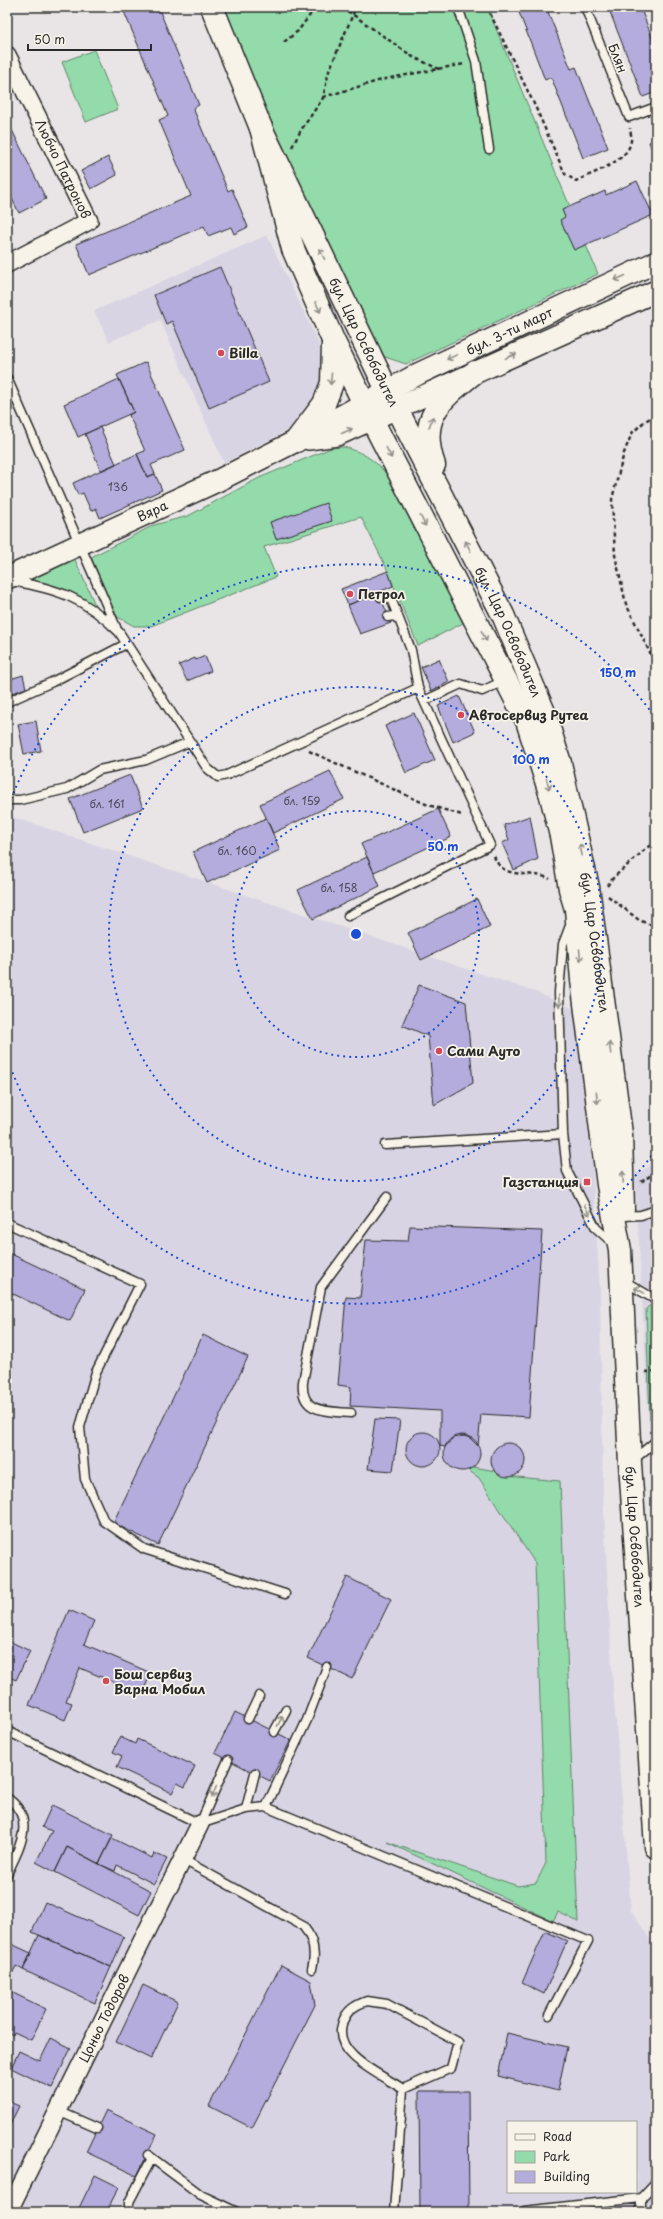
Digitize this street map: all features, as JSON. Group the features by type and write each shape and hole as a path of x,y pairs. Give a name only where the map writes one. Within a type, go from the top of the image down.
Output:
{"main road":[{"name":"бул. Цар Освободител","path":"212,7 261,128 392,399 503,615 544,712 565,784 584,895 621,1134 623,1216 620,1250"},
{"name":"бул. Цар Освободител","path":"261,128 292,249 333,340 368,412 527,721 584,895 582,980 607,1177 620,1250 630,1462 656,1847"},
{"path":"296,441 324,404 332,383 333,340"},
{"path":"451,513 432,458 428,442 428,428 436,408 444,397 476,372"}],"street":[{"name":"Любчо Патронов","path":"7,55 89,221 7,264"},
{"name":"бул. 3-ти март","path":"392,399 420,373 656,262"},
{"name":"бул. 3-ти март","path":"392,399 476,372 656,291"},
{"name":"Вяра","path":"7,579 80,546 296,441 368,412 392,399"},
{"name":"Цоньо Тодоров","path":"8,2212 200,1824"}],"lane":[{"path":"458,7 476,61 490,149"},
{"name":"Блян","path":"584,7 629,117"},
{"path":"629,117 656,107"},
{"path":"7,378 119,632 189,742 210,772 218,777 227,776 418,688"},
{"path":"7,579 42,586 79,600 102,615 119,632"},
{"path":"348,916 490,845 418,688 411,650 392,601 388,597 381,597"},
{"path":"388,617 394,616 400,620"},
{"path":"7,702 52,682 126,644"},
{"path":"424,701 461,684 482,691 506,680"},
{"path":"7,800 20,800 67,789 99,770 146,760 189,742"},
{"path":"584,895 563,944 559,992 563,1134 567,1171 596,1228 620,1250"},
{"path":"385,1145 563,1134"},
{"path":"351,1413 314,1408 304,1397 302,1382 321,1287 387,1197"},
{"path":"623,1216 641,1215 656,1210"},
{"path":"7,1223 140,1284 96,1372 80,1427 85,1480 104,1521 144,1549 285,1594"},
{"path":"622,1281 656,1300"},
{"path":"630,1462 656,1441"},
{"path":"266,1807 307,1720 327,1667"},
{"path":"248,1718 259,1696"},
{"path":"274,1732 286,1710"},
{"path":"7,1731 200,1824 246,1809 266,1807 588,1941 549,2015"},
{"path":"200,1824 228,1760"},
{"path":"246,1809 255,1773"},
{"path":"7,1798 20,1811 24,1822 22,1842 7,1874"},
{"path":"182,1859 303,1926 310,1934 314,1945 315,1958 312,1969"},
{"path":"367,2001 387,2004 458,2042 451,2068 403,2089 351,2056 345,2048 340,2029 348,2011 357,2004 367,2001"},
{"path":"394,2212 403,2089"},
{"path":"58,2111 97,2128"},
{"path":"129,2212 130,2202 150,2156 201,2195 236,2212"},
{"path":"524,2211 641,2198 656,2182"},
{"path":"641,2198 642,2212"}],"path":[{"path":"284,42 298,30 316,7"},
{"path":"342,7 413,57 439,70"},
{"path":"285,177 292,146 323,98 329,71 356,7"},
{"path":"487,7 532,99 565,174 576,181 605,167 625,155 632,141 629,117"},
{"path":"323,98 385,79 439,70 476,61"},
{"path":"656,415 645,421 632,433 624,454 612,499 615,555 626,604 656,665"},
{"path":"296,744 428,805 479,822"},
{"path":"584,895 614,877 656,840"},
{"path":"490,845 495,860 503,869 514,874 541,875 584,895 608,896 639,920 656,927"}],"shaded area":[{"path":"267,235 319,344 323,369 320,389 311,409 297,426 224,463 160,320 109,342 94,311"},
{"path":"7,815 536,992 574,1009 593,1172 600,1291 603,1492 613,1687 631,1911 656,1948 656,2212 7,2212"},
{"path":"656,1163 656,1495 653,1498 635,1174"}],"green space":[{"path":"224,7 487,7 598,274 406,364 382,356 277,140"},
{"path":"94,50 118,109 86,122 62,62"},
{"path":"344,447 360,452 372,460 383,470 393,483 463,623 418,646 386,567 361,517 264,547 276,577 151,626 134,626 116,616 91,557 154,525 188,516 259,478 331,448"},
{"path":"73,555 96,607 58,589 17,578"},
{"path":"649,1306 656,1308 656,1420 650,1419 646,1309"},
{"path":"473,1467 496,1471 506,1476 560,1481 578,1922 558,1912 553,1921 387,1842 518,1886 536,1883 546,1863 535,1563 479,1478 468,1470"}],"building":[{"path":"122,7 158,7 199,105 193,108 228,191 232,189 248,227 234,234 231,227 208,236 204,226 89,275 76,244 191,196 159,120 168,116"},
{"path":"517,7 546,7 571,69 576,67 608,148 583,158 551,77 545,80"},
{"path":"608,7 640,7 656,47 656,92 643,97"},
{"path":"7,120 46,199 19,213 7,189"},
{"path":"656,139 656,160 649,142"},
{"path":"108,157 117,175 91,189 81,171"},
{"path":"637,181 653,215 574,250 560,220 565,217 562,210 605,191 606,195"},
{"name":"Billa","path":"220,267 269,382 209,408 172,321 166,324 154,295"},
{"path":"146,362 185,450 151,465 155,474 147,477 137,454 145,451 129,415 134,412 117,375"},
{"path":"119,379 134,412 78,437 64,404"},
{"path":"100,427 116,464 101,471 85,434"},
{"path":"137,454 147,477 155,474 162,490 100,518 96,508 91,511 83,493 78,495 73,483"},
{"path":"326,503 332,521 276,539 270,522"},
{"path":"388,571 393,586 348,605 341,589"},
{"path":"379,593 391,623 360,634 348,605"},
{"path":"205,656 211,671 187,681 179,665 195,658 196,660"},
{"path":"439,659 449,682 431,691 421,667"},
{"path":"23,675 26,688 7,695 7,680"},
{"path":"459,696 475,732 453,742 438,706"},
{"path":"414,713 435,760 406,773 385,726"},
{"path":"36,721 41,751 24,754 18,724"},
{"path":"330,771 344,799 273,833 260,804"},
{"path":"130,775 143,808 83,832 70,799"},
{"path":"438,809 451,837 374,872 361,844"},
{"path":"530,816 538,859 514,870 502,843 509,840 504,825"},
{"path":"266,818 280,850 207,883 193,852"},
{"path":"367,857 380,886 313,919 298,890"},
{"path":"477,899 490,927 421,960 408,933"},
{"path":"419,985 466,1002 473,1083 434,1105 428,1036 402,1025"},
{"path":"410,1226 542,1231 529,1417 481,1414 478,1446 470,1438 464,1436 453,1438 445,1447 440,1446 440,1411 350,1406 351,1387 338,1385 346,1297 360,1298 366,1240 408,1241"},
{"path":"7,1252 85,1289 70,1321 7,1291"},
{"path":"203,1335 248,1357 158,1545 113,1523"},
{"path":"375,1419 400,1420 393,1471 368,1469"},
{"path":"420,1432 426,1432 435,1437 439,1443 439,1455 435,1461 426,1466 420,1466 411,1461 406,1452 406,1446 411,1437"},
{"path":"462,1435 472,1438 477,1443 480,1453 477,1463 472,1468 462,1471 452,1468 447,1463 444,1453 447,1443 452,1438"},
{"path":"505,1443 511,1443 520,1448 524,1454 524,1466 520,1472 511,1477 505,1477 496,1472 491,1463 491,1457 496,1448"},
{"path":"347,1577 391,1599 352,1679 308,1658"},
{"path":"69,1610 94,1621 84,1644 151,1673 142,1694 80,1668 66,1701 72,1703 65,1720 29,1705"},
{"path":"7,1640 30,1651 16,1680 7,1676"},
{"path":"235,1712 291,1740 270,1781 215,1753"},
{"path":"120,1737 135,1744 137,1739 195,1766 185,1787 177,1783 172,1793 117,1767 122,1756 113,1752"},
{"path":"52,1805 113,1835 99,1864 67,1847 55,1872 36,1862 52,1831 42,1827"},
{"path":"112,1838 152,1858 154,1853 167,1859 154,1884 117,1865 115,1871 99,1864"},
{"path":"67,1847 151,1891 139,1915 55,1872"},
{"path":"45,1902 124,1937 111,1967 32,1932"},
{"path":"545,1931 567,1941 544,1994 522,1983"},
{"path":"39,1935 111,1967 95,2003 23,1970"},
{"path":"7,1942 31,1953 23,1970 16,1966 7,1984"},
{"path":"281,1965 311,1981 315,2005 252,2128 209,2106"},
{"path":"143,1985 178,2002 151,2059 116,2042"},
{"path":"7,1990 46,2009 31,2040 14,2032 13,2035 7,2032"},
{"path":"507,2033 567,2047 558,2091 498,2076"},
{"path":"51,2038 71,2048 52,2088 11,2068 19,2051 40,2061"},
{"path":"419,2091 468,2091 469,2212 420,2212"},
{"path":"7,2101 19,2106 7,2131"},
{"path":"106,2110 157,2134 137,2176 86,2152"},
{"path":"95,2175 119,2187 106,2212 77,2212"}],"place":[{"name":"Billa","path":"221,353"},
{"name":"Петрол","path":"350,594"},
{"name":"Автосервиз Рутеа","path":"461,715"},
{"name":"Сами Ауто","path":"439,1051"},
{"name":"Газстанция","path":"587,1182"},
{"name":"Бош сервиз Варна Мобил","path":"106,1681"}]}
